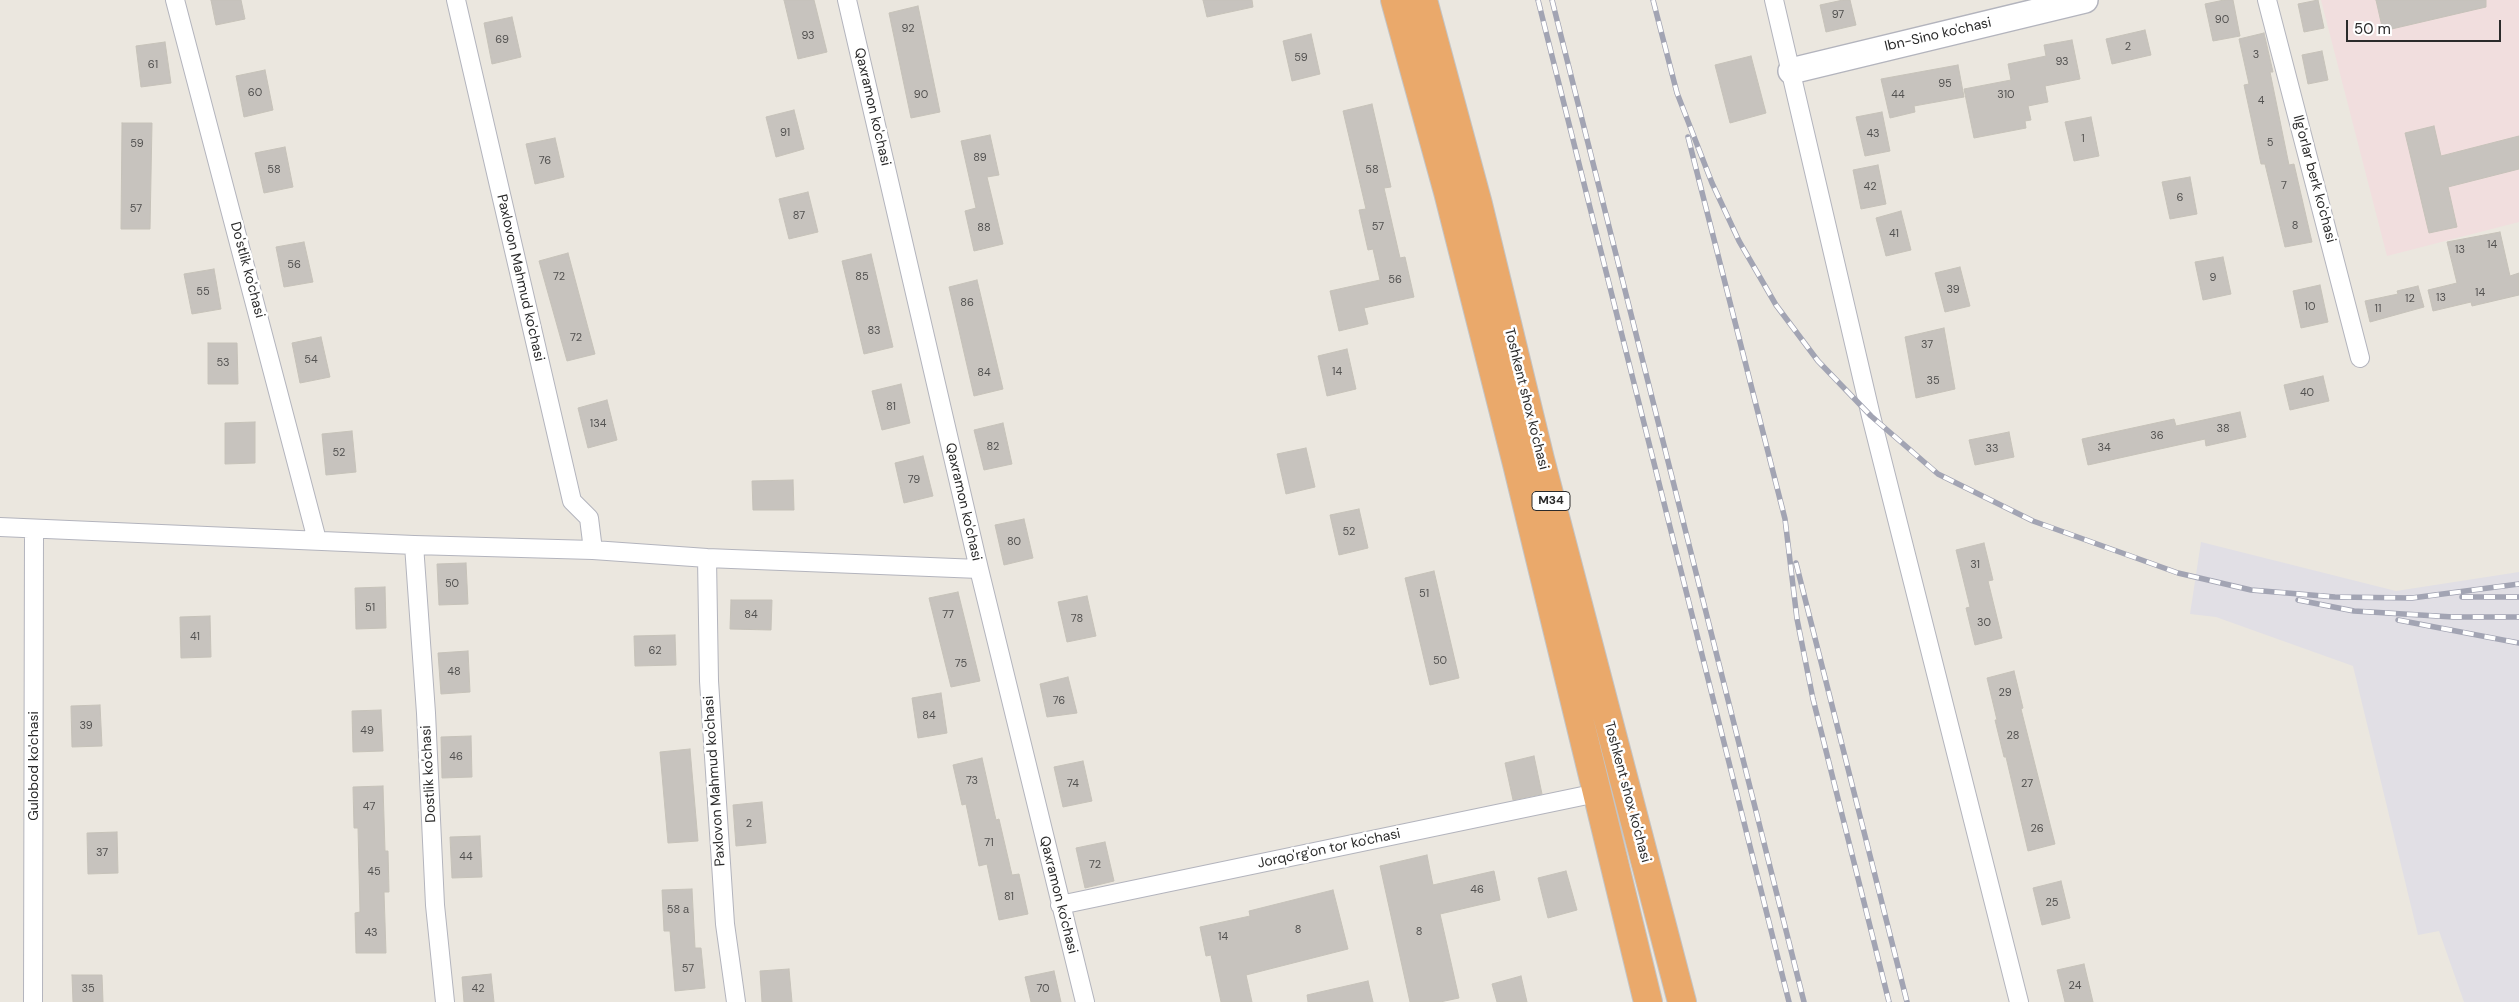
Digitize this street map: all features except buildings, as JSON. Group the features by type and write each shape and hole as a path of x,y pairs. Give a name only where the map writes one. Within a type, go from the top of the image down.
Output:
{"highway":[{"name":"Toshkent shox ko'chasi","path":"1395,0 1448,192 1529,462 1682,1002"},
{"name":"Toshkent shox ko'chasi","path":"1423,0 1478,204 1597,793 1648,1002"}],"main road":[{"name":"Ibn-Sino ko'chasi","path":"1791,71 2085,0"}],"street":[{"name":"Do'stlik ko'chasi","path":"175,0 317,540"},
{"name":"Paxlovon Mahmud ko'chasi","path":"456,0 572,501 588,518 593,550"},
{"name":"Qaxramon ko'chasi","path":"847,0 979,569 1085,1002"},
{"path":"1774,0 1871,416 2019,1002"},
{"name":"Ilg'orlar berk ko'chasi","path":"2267,0 2360,358"},
{"path":"0,528 414,545 593,550 706,558 979,569"},
{"name":"Gulobod ko'chasi","path":"33,1002 34,530"},
{"name":"Dostlik ko'chasi","path":"414,545 435,905 445,1002"},
{"name":"Paxlovon Mahmud ko'chasi","path":"706,558 709,681 725,924 736,1002"},
{"name":"Jorqo'rg'on tor ko'chasi","path":"1060,905 1597,793"}],"shaded area":[{"path":"2321,0 2519,0 2519,222 2387,256"},
{"path":"2201,542 2396,591 2519,572 2519,1002 2464,1002 2439,931 2418,935 2353,666 2216,617 2190,614"}],"railway":[{"path":"1538,0 1789,1002"},
{"path":"1552,0 1804,1002"},
{"path":"1653,0 1677,93 1712,183 1739,241 1776,305 1818,361 1871,416 1938,474 2033,521 2178,573 2251,590 2335,597 2412,598 2519,584"},
{"path":"1688,137 1785,519 1797,619 1813,699 1889,1002"},
{"path":"1796,563 1907,1002"},
{"path":"2462,597 2519,597"},
{"path":"2298,600 2354,611 2453,617 2519,617"},
{"path":"2398,620 2519,643"}]}
